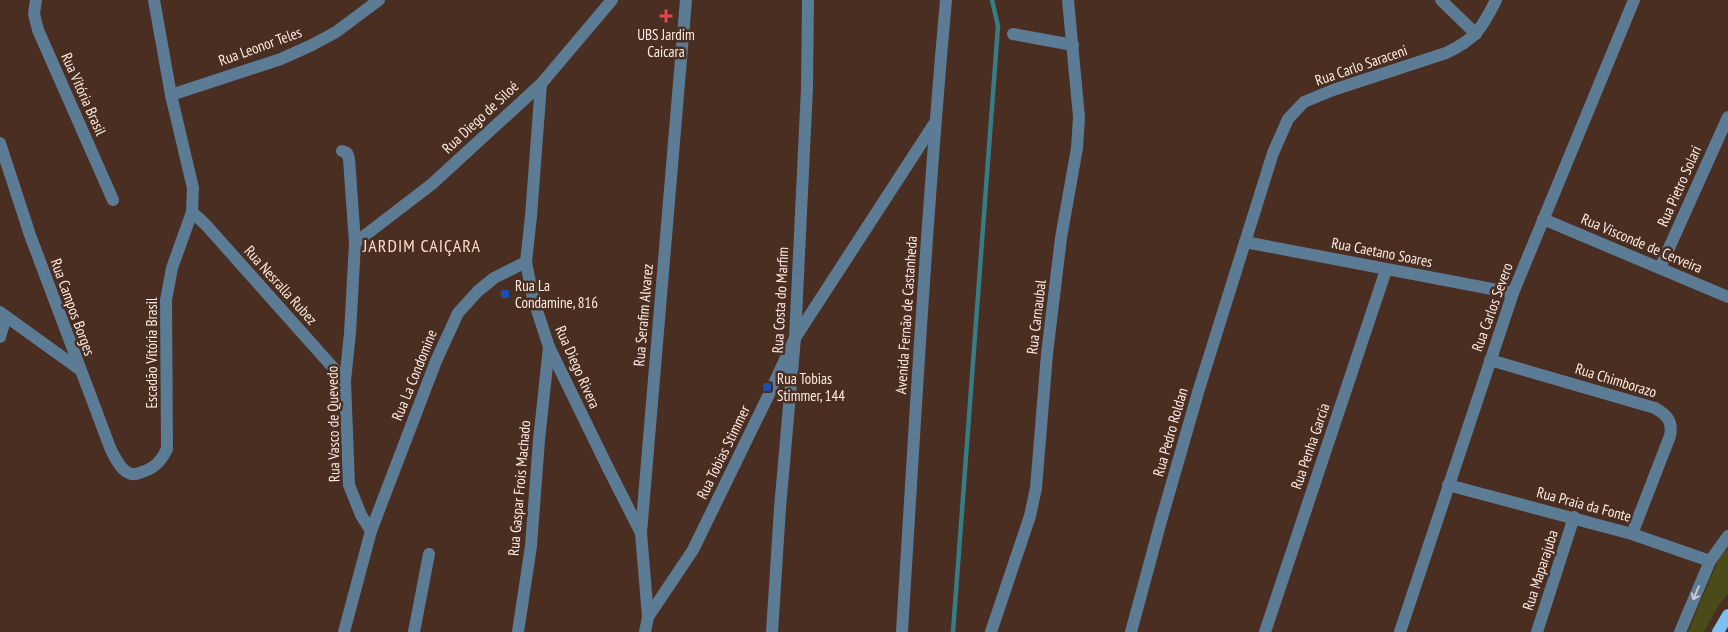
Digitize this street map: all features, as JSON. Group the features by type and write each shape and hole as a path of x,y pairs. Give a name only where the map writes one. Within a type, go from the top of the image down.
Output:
{"main road":[{"path":"1718,632 1728,615"}],"street":[{"name":"Rua Vitória Brasil","path":"36,0 34,14 38,30 113,200"},
{"path":"154,0 171,95 193,188 192,212"},
{"name":"Rua Leonor Teles","path":"171,95 281,59 312,45 336,32 379,0"},
{"name":"Rua Diego de Siloé","path":"355,243 432,184 541,84 612,0"},
{"name":"Rua Serafim Alvarez","path":"644,632 648,616 641,533 686,0"},
{"name":"Rua Costa do Marfim","path":"772,632 780,508 795,338 807,88 808,0"},
{"name":"Avenida Fernão de Castanheda","path":"902,632 935,122 946,0"},
{"name":"Rua Carnaubal","path":"991,632 1030,516 1036,488 1048,345 1061,238 1077,148 1079,117 1068,0"},
{"path":"1440,0 1476,34"},
{"name":"Rua Carlo Saraceni","path":"1245,242 1273,153 1288,119 1295,110 1304,102 1333,90 1458,48 1476,34 1496,0"},
{"name":"Rua Carlos Severo","path":"1400,632 1513,293 1634,0"},
{"path":"1013,34 1073,45"},
{"name":"Rua Diego Rivera","path":"541,84 532,216 526,262 533,298 549,347 641,533"},
{"name":"Rua Pietro Solari","path":"1660,268 1728,117"},
{"name":"Rua Tobias Stimmer","path":"648,616 692,550 772,390 795,338 935,122"},
{"name":"Rua Campos Borges","path":"0,143 4,165 79,369 111,450 118,462 130,474"},
{"name":"Rua Vasco de Quevedo","path":"342,151 347,153 349,159 355,243 350,333 345,381 349,485 361,515 371,531"},
{"name":"Rua Nesralla Rubez","path":"192,212 206,225 345,381"},
{"name":"Escadão Vitória Brasil","path":"130,474 155,467 162,460 167,449 166,300 172,268 192,212"},
{"name":"Rua Visconde de Cerveira","path":"1543,219 1728,297"},
{"name":"Rua Caetano Soares","path":"1245,242 1513,293"},
{"name":"Rua Pedro Roldan","path":"1131,632 1196,398 1245,242"},
{"name":"Rua La Condomine","path":"371,531 436,360 458,313 478,291 494,278 526,262"},
{"name":"Rua Penha Garcia","path":"1265,632 1386,270"},
{"path":"0,337 3,314 79,369"},
{"name":"Rua Gaspar Frois Machado","path":"518,632 531,546 538,440 549,347"},
{"name":"Rua Chimborazo","path":"1490,360 1655,408 1665,413 1671,422 1670,436 1632,534"},
{"name":"Rua Praia da Fonte","path":"1448,485 1574,517 1632,534 1710,561"},
{"name":"Rua Maparajuba","path":"1537,632 1574,517"},
{"path":"344,632 371,531"},
{"path":"1680,632 1710,561 1728,536"},
{"path":"414,632 429,554"}],"shaded area":[{"path":"1728,549 1728,593 1717,608 1704,632 1688,632 1719,558"}],"waterway":[{"path":"953,632 998,26 992,0"}],"place":[{"name":"UBS Jardim Caicara","path":"666,16"},
{"name":"Rua La Condamine, 816","path":"505,294"},
{"name":"Rua Tobias Stimmer, 144","path":"767,387"}],"district":[{"name":"JARDIM CAIÇARA","path":"422,245"}]}
